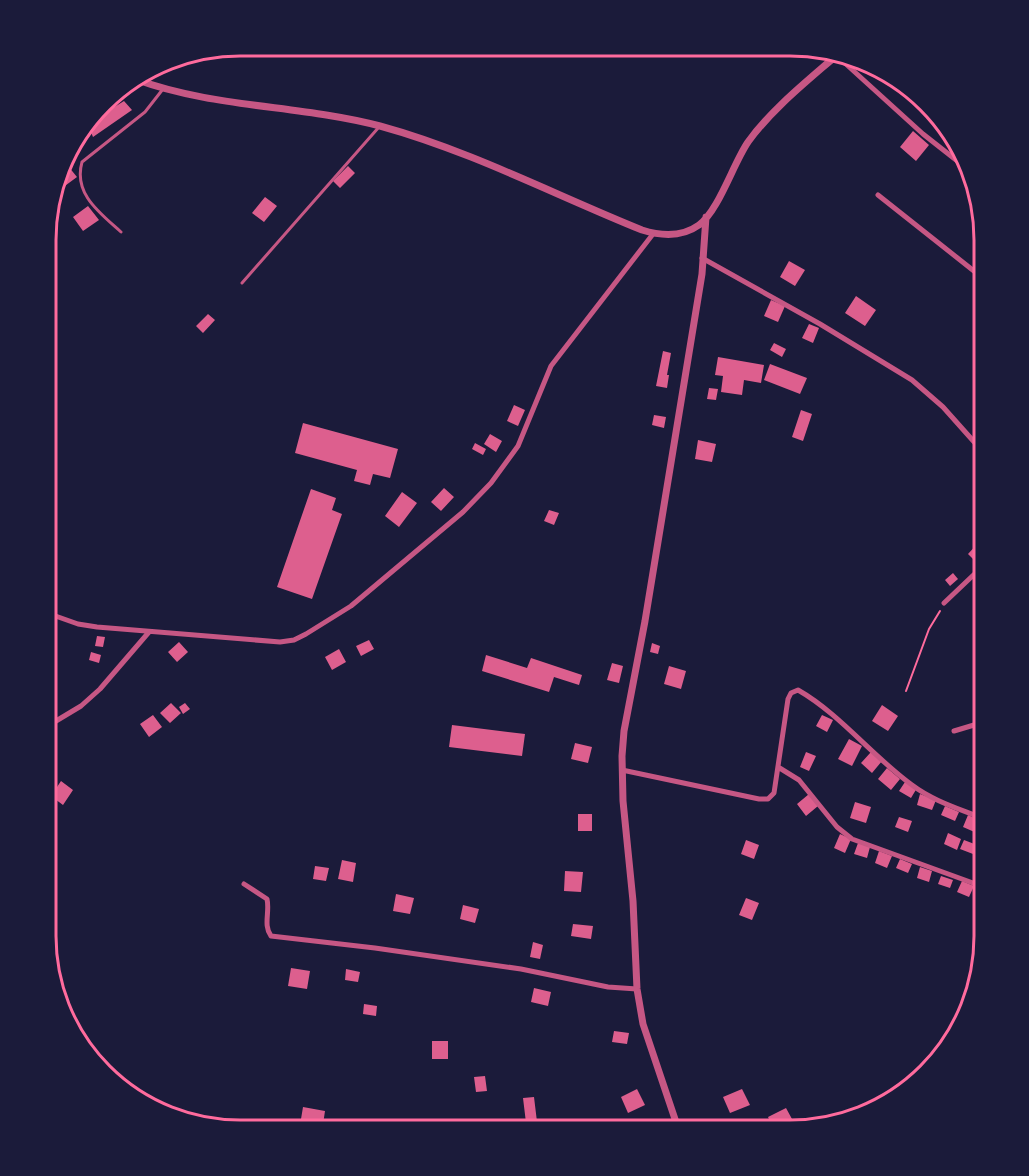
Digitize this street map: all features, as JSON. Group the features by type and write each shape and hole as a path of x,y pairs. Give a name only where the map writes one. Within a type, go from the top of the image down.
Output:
{"street":[{"path":"144,82 163,89 205,97 333,116 380,126 464,154 653,234 667,235 690,230 706,217 756,132 830,61"},
{"path":"846,64 956,161"},
{"path":"878,195 973,270"},
{"path":"675,1120 644,1024 637,989 633,902 622,770 624,731 645,621 702,274 706,217"},
{"path":"56,615 78,624 149,632 286,642 306,634 351,606 463,512 491,483 518,446 550,366 653,234"},
{"path":"702,258 829,329 912,380 943,407 973,441"},
{"path":"945,603 973,576"},
{"path":"56,721 81,706 100,689 149,632"},
{"path":"622,770 764,800 771,797 774,793 788,699 791,693 798,690 915,787 936,799 973,814"},
{"path":"954,732 973,726"},
{"path":"778,767 799,780 837,827 852,839 973,883"},
{"path":"243,884 267,899 269,909 266,927 271,936 522,969 608,987 637,989"}],"lane":[{"path":"121,232 92,206 86,197 80,177 82,162 145,112 163,89"},
{"path":"242,283 380,126"}],"path":[{"path":"906,691 929,629 945,603"}],"building":[{"path":"124,101 132,110 93,137 90,131 108,111"},
{"path":"913,131 929,145 916,161 900,147"},
{"path":"348,166 355,173 340,188 333,181"},
{"path":"70,168 77,177 63,187"},
{"path":"265,197 277,206 264,222 252,213"},
{"path":"88,206 99,220 83,231 73,217"},
{"path":"789,261 805,270 795,286 780,277"},
{"path":"856,296 876,310 865,326 845,313"},
{"path":"771,300 785,306 778,322 764,316"},
{"path":"208,314 215,320 203,333 196,326"},
{"path":"809,324 819,328 813,343 802,338"},
{"path":"774,343 786,349 782,357 770,350"},
{"path":"663,351 671,353 667,388 656,386"},
{"path":"718,357 764,365 761,383 744,380 742,395 721,392 723,376 715,375"},
{"path":"770,364 807,378 800,394 764,380"},
{"path":"709,388 718,389 716,400 707,399"},
{"path":"514,405 525,410 518,426 507,421"},
{"path":"801,410 812,414 803,441 792,437"},
{"path":"654,415 666,417 664,428 652,425"},
{"path":"303,423 398,449 390,478 373,474 370,485 354,481 357,470 295,453"},
{"path":"490,434 502,441 496,452 484,444"},
{"path":"698,440 716,444 712,462 695,459"},
{"path":"475,443 486,449 483,455 472,449"},
{"path":"444,488 454,497 441,511 431,502"},
{"path":"311,489 336,498 332,510 342,514 312,599 277,587"},
{"path":"402,492 417,503 399,527 385,516"},
{"path":"549,510 559,513 554,525 544,521"},
{"path":"973,549 973,559 968,554"},
{"path":"953,573 958,579 950,586 945,580"},
{"path":"97,636 105,637 103,647 95,646"},
{"path":"369,640 374,649 361,656 356,646"},
{"path":"179,642 188,652 177,662 168,652"},
{"path":"652,643 660,646 658,654 650,652"},
{"path":"339,649 346,662 332,670 325,657"},
{"path":"91,652 101,655 99,663 89,660"},
{"path":"486,655 527,668 531,658 582,675 579,685 554,677 549,692 482,671"},
{"path":"612,663 623,666 619,683 607,680"},
{"path":"669,666 686,671 681,689 664,684"},
{"path":"171,703 181,713 170,723 160,713"},
{"path":"185,703 190,709 183,714 179,707"},
{"path":"882,705 898,716 888,731 872,721"},
{"path":"153,715 162,727 149,737 140,724"},
{"path":"822,715 833,720 827,732 816,726"},
{"path":"452,725 525,734 522,756 449,747"},
{"path":"849,739 862,746 852,766 838,759"},
{"path":"575,743 592,747 588,763 571,759"},
{"path":"806,752 816,756 809,771 800,767"},
{"path":"871,752 882,761 872,773 861,763"},
{"path":"887,768 900,779 891,790 878,779"},
{"path":"61,781 73,790 63,805 56,800 56,788"},
{"path":"905,782 917,788 911,798 899,791"},
{"path":"809,794 818,806 806,816 797,804"},
{"path":"920,794 936,800 932,810 917,805"},
{"path":"855,802 871,807 866,823 850,818"},
{"path":"945,806 959,812 955,821 941,815"},
{"path":"578,814 592,814 592,831 578,831"},
{"path":"968,815 973,817 973,831 963,827"},
{"path":"899,817 912,821 908,832 895,827"},
{"path":"948,833 961,839 957,850 944,844"},
{"path":"840,834 851,839 845,853 834,848"},
{"path":"746,840 759,845 754,859 741,854"},
{"path":"964,840 973,843 973,854 960,849"},
{"path":"858,843 870,847 867,858 854,854"},
{"path":"879,851 892,856 887,868 875,863"},
{"path":"900,859 912,864 908,873 896,868"},
{"path":"342,860 356,863 353,882 338,879"},
{"path":"315,866 329,868 326,881 313,879"},
{"path":"920,867 932,871 929,882 917,878"},
{"path":"565,871 583,872 581,892 564,891"},
{"path":"941,876 953,880 950,888 938,884"},
{"path":"962,881 973,886 969,897 957,892"},
{"path":"396,894 414,898 410,914 393,911"},
{"path":"746,898 759,903 752,920 739,915"},
{"path":"463,905 479,909 475,923 460,919"},
{"path":"573,924 593,926 591,939 571,936"},
{"path":"533,942 543,945 540,959 530,957"},
{"path":"291,968 310,971 307,989 288,986"},
{"path":"346,969 360,972 358,982 345,980"},
{"path":"534,988 551,992 548,1006 531,1002"},
{"path":"364,1004 377,1006 376,1016 363,1014"},
{"path":"614,1031 629,1033 627,1044 612,1042"},
{"path":"432,1041 448,1041 448,1059 432,1059"},
{"path":"485,1076 487,1091 476,1092 474,1077"},
{"path":"637,1089 645,1105 628,1113 621,1097"},
{"path":"742,1089 750,1105 730,1113 723,1097"},
{"path":"534,1097 537,1120 526,1120 523,1098"},
{"path":"303,1107 325,1111 324,1120 301,1120"},
{"path":"786,1108 792,1119 769,1120 768,1117"}]}
